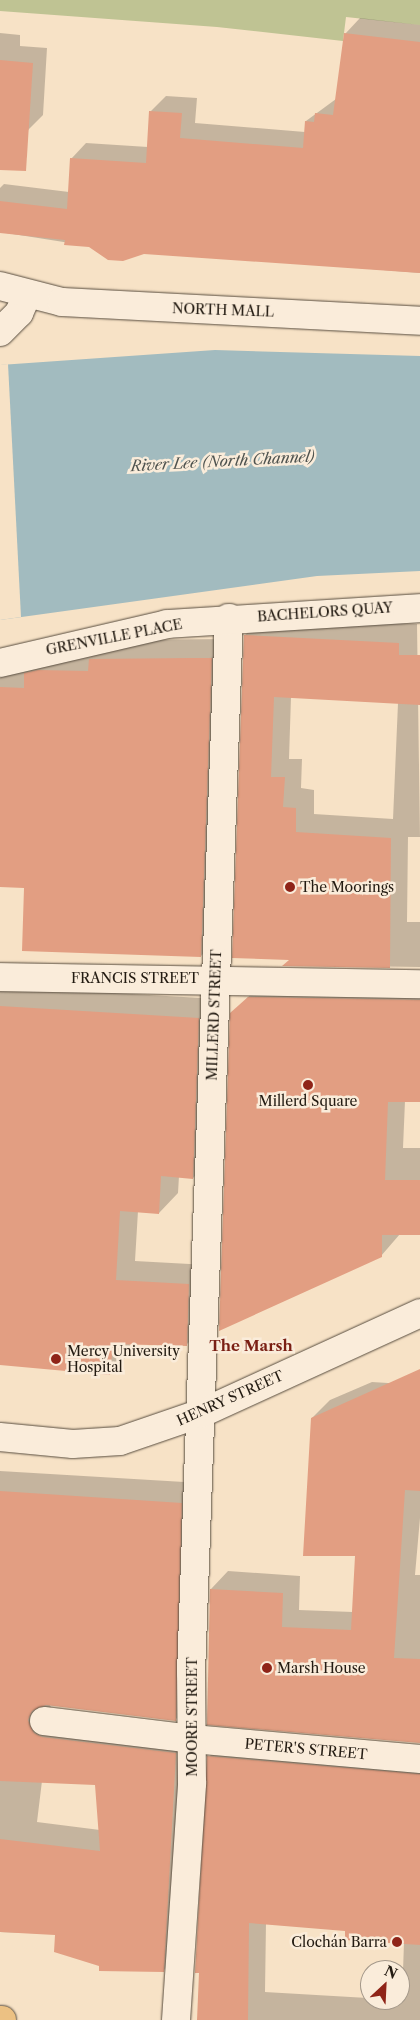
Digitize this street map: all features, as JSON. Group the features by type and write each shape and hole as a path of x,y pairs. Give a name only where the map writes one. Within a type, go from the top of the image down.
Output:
{"street":[{"name":"NORTH MALL","path":"0,286 27,295 62,302 420,321"},
{"path":"0,332 19,313 27,295"},
{"name":"BACHELORS QUAY","path":"229,618 420,608"},
{"name":"GRENVILLE PLACE","path":"0,663 167,624 229,618"},
{"name":"MILLERD STREET","path":"202,1413 229,618"},
{"name":"FRANCIS STREET","path":"0,977 216,979 420,984"},
{"name":"HENRY STREET","path":"0,1437 73,1444 120,1440 202,1413 420,1312"},
{"name":"MOORE STREET","path":"176,2020 192,1739 202,1413"},
{"name":"PETER'S STREET","path":"44,1721 192,1739 420,1758"}],"green space":[{"path":"0,0 420,0 420,25 346,17 343,41 217,27 0,11"}],"water":[{"name":"River Lee (North Channel)","path":"215,350 420,356 420,571 317,576 0,620 0,365"}],"pier":[{"path":"8,364 21,617 0,620 0,365"}],"building":[{"path":"344,33 420,42 420,273 144,254 123,261 108,260 89,247 64,245 65,240 0,233 0,201 67,209 70,158 146,163 149,111 182,113 180,138 303,148 305,121 314,122 315,113 333,115"},
{"path":"0,60 33,63 26,171 0,170"},
{"path":"244,635 399,643 399,655 420,655 420,705 274,697 271,777 285,777 283,807 296,808 296,832 391,838 390,968 282,966 289,960 232,958"},
{"path":"212,658 201,957 22,951 24,888 0,887 0,687 24,688 24,673 38,670 88,671 89,659"},
{"path":"248,997 420,1000 420,1102 388,1102 385,1180 420,1180 420,1235 382,1235 382,1257 219,1331 230,1013"},
{"path":"0,1006 199,1018 193,1179 161,1176 159,1214 120,1211 116,1280 189,1284 187,1346 113,1344 110,1375 0,1365"},
{"path":"420,1369 420,1491 405,1490 394,1658 420,1659 420,1743 207,1725 210,1589 283,1593 282,1627 351,1630 355,1556 303,1556 311,1418"},
{"path":"0,1491 182,1503 176,1721 46,1705 32,1711 28,1720 34,1733 42,1737 176,1753 164,1972 99,1971 99,1966 54,1952 55,1935 0,1932 0,1839 100,1851 95,1785 0,1781"},
{"path":"207,1756 420,1774 420,1945 345,1940 345,1931 249,1923 248,2020 197,2020 199,1973 195,1973"}],"place":[{"name":"The Moorings","path":"290,887"},
{"name":"Millerd Square","path":"308,1085"},
{"name":"Mercy University Hospital","path":"56,1359"},
{"name":"Marsh House","path":"267,1668"},
{"name":"Clochán Barra","path":"397,1942"}],"district":[{"name":"The Marsh","path":"251,1346"}]}
